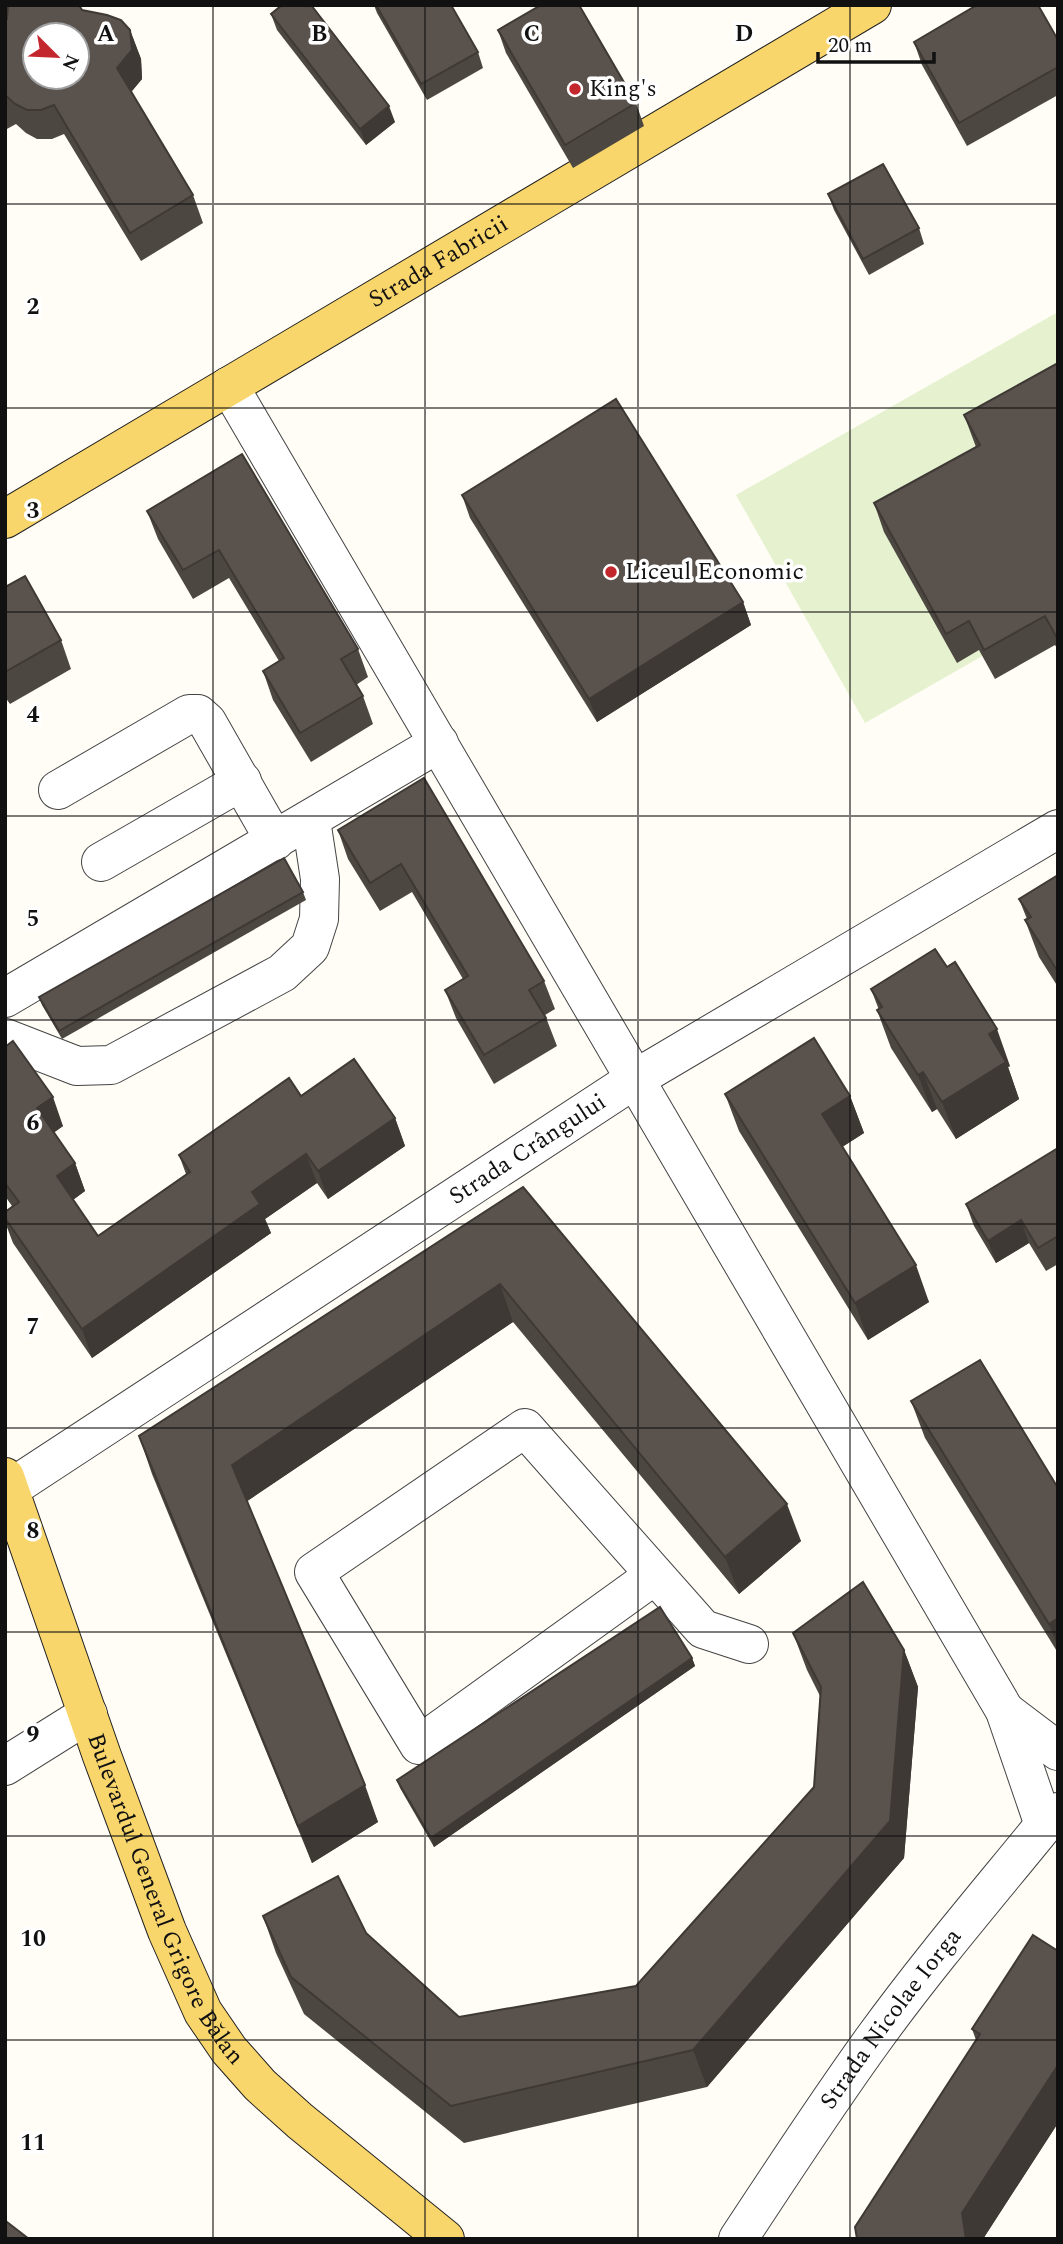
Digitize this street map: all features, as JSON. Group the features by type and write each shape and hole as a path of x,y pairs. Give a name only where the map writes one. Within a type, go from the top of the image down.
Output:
{"main road":[{"name":"Strada Fabricii","path":"5,519 872,5"},
{"name":"Bulevardul General Grigore Bălan","path":"7,1486 167,1931 203,2012 229,2050 260,2085 299,2121 445,2239"}],"street":[{"path":"229,386 1005,1711 1051,1819"},
{"path":"58,790 189,714 198,714 207,722 275,841"},
{"path":"5,998 439,743"},
{"path":"101,862 242,781"},
{"path":"5,1038 77,1066 111,1065 282,973 310,947 320,919 320,879 312,820"},
{"name":"Strada Crângului","path":"7,1486 635,1079 1058,829"},
{"path":"655,1575 419,1745 314,1572 525,1428 703,1629 749,1644"},
{"path":"1005,1711 1058,1751"},
{"path":"5,1766 88,1714"},
{"name":"Strada Nicolae Iorga","path":"738,2239 804,2138 876,2036 947,1944 1051,1819"}],"green space":[{"path":"1058,312 1058,613 865,723 736,495"}],"building":[{"path":"8,5 79,5 82,10 121,20 130,30 132,50 117,68 193,195 130,233 54,105 41,110 27,110 5,95 5,20"},
{"path":"282,5 311,5 389,106 360,129 271,14"},
{"path":"376,5 451,5 478,52 421,84"},
{"name":"King's","path":"541,5 579,5 636,103 565,145 498,30"},
{"path":"977,5 1038,5 1058,40 1058,67 959,123 914,42"},
{"path":"883,164 919,228 863,259 828,194"},
{"path":"1058,363 1058,640 1045,616 984,650 969,621 946,634 874,503 980,445 964,415"},
{"name":"Liceul Economic","path":"616,399 743,602 589,699 462,495"},
{"path":"242,454 358,649 341,659 363,696 300,733 263,671 284,658 219,550 183,570 147,511"},
{"path":"25,576 61,640 5,672 5,587"},
{"path":"424,778 544,981 529,990 546,1018 484,1055 445,990 468,976 401,864 370,883 338,830"},
{"path":"284,858 303,892 59,1031 39,997"},
{"path":"1058,875 1058,972 1025,920 1031,917 1019,899"},
{"path":"935,949 947,967 955,962 997,1029 989,1034 1006,1062 942,1102 923,1072 918,1075 877,1010 882,1007 871,989"},
{"path":"814,1038 850,1096 822,1114 916,1265 855,1303 725,1094"},
{"path":"13,1041 53,1097 37,1108 75,1163 57,1176 98,1236 190,1172 179,1155 289,1078 301,1096 354,1059 395,1118 318,1171 306,1154 252,1192 260,1204 82,1329 5,1218 5,1212 19,1202 5,1183 5,1047"},
{"path":"1058,1148 1058,1236 1038,1248 1021,1220 988,1241 966,1204"},
{"path":"523,1187 787,1504 725,1557 500,1284 232,1465 365,1785 298,1826 139,1436"},
{"path":"980,1360 1058,1488 1058,1618 1049,1624 911,1401"},
{"path":"863,1582 904,1650 890,1821 693,2050 451,2106 291,1977 263,1916 338,1876 366,1933 459,2017 636,1986 814,1787 821,1687 793,1633"},
{"path":"660,1607 692,1658 431,1838 397,1780"},
{"path":"1033,1935 1058,1951 1058,2065 962,2213 966,2239 857,2239 855,2227 980,2034 972,2029"},
{"path":"7,2222 29,2239 5,2239"}],"place":[{"name":"King's","path":"575,89"},
{"name":"Liceul Economic","path":"611,572"}]}
